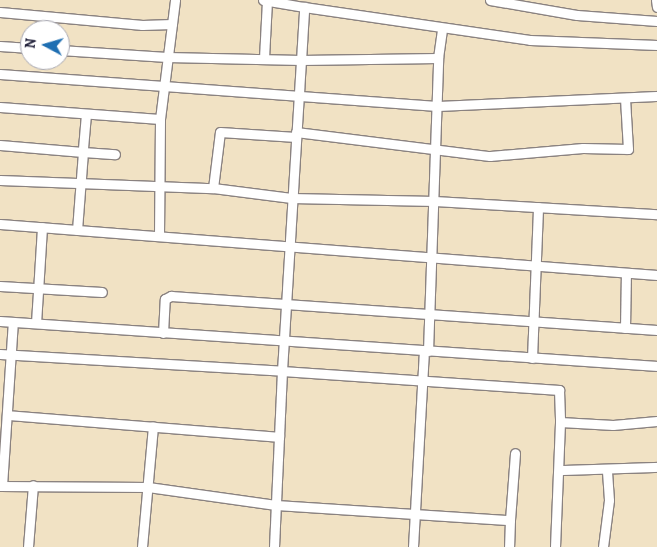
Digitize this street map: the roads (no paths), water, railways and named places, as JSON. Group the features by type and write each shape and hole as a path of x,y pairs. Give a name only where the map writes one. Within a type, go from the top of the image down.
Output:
{"street":[{"path":"159,235 161,187 160,119 175,0"},
{"path":"264,58 265,0 307,5 442,30 530,40 657,45"},
{"path":"490,0 577,15 657,21"},
{"path":"656,0 657,8"},
{"path":"274,547 291,198 307,5"},
{"path":"0,12 142,25 172,24"},
{"path":"413,547 421,380 430,314 438,58 442,30"},
{"path":"0,46 20,47"},
{"path":"70,51 167,57 301,60 438,58"},
{"path":"0,74 165,88 299,95 437,106 657,96"},
{"path":"214,188 220,132 296,134 371,139 435,150 490,156 582,148 628,148 625,98"},
{"path":"0,107 160,119"},
{"path":"78,230 86,114"},
{"path":"0,145 116,154"},
{"path":"0,180 214,188 291,198 435,201 657,214"},
{"path":"532,358 538,207"},
{"path":"0,224 159,235 432,260 657,275"},
{"path":"36,323 40,288 42,227"},
{"path":"625,328 626,273"},
{"path":"0,286 102,292"},
{"path":"163,333 168,296 286,302 657,330"},
{"path":"0,321 283,342 657,366"},
{"path":"13,322 1,486 148,487 276,505 415,516 510,520"},
{"path":"0,354 559,390 560,470 555,547"},
{"path":"5,412 279,437"},
{"path":"560,422 613,425 657,421"},
{"path":"142,547 153,427"},
{"path":"509,547 515,453"},
{"path":"560,470 657,467"},
{"path":"603,547 609,500 607,469"},
{"path":"28,547 33,485"}]}
